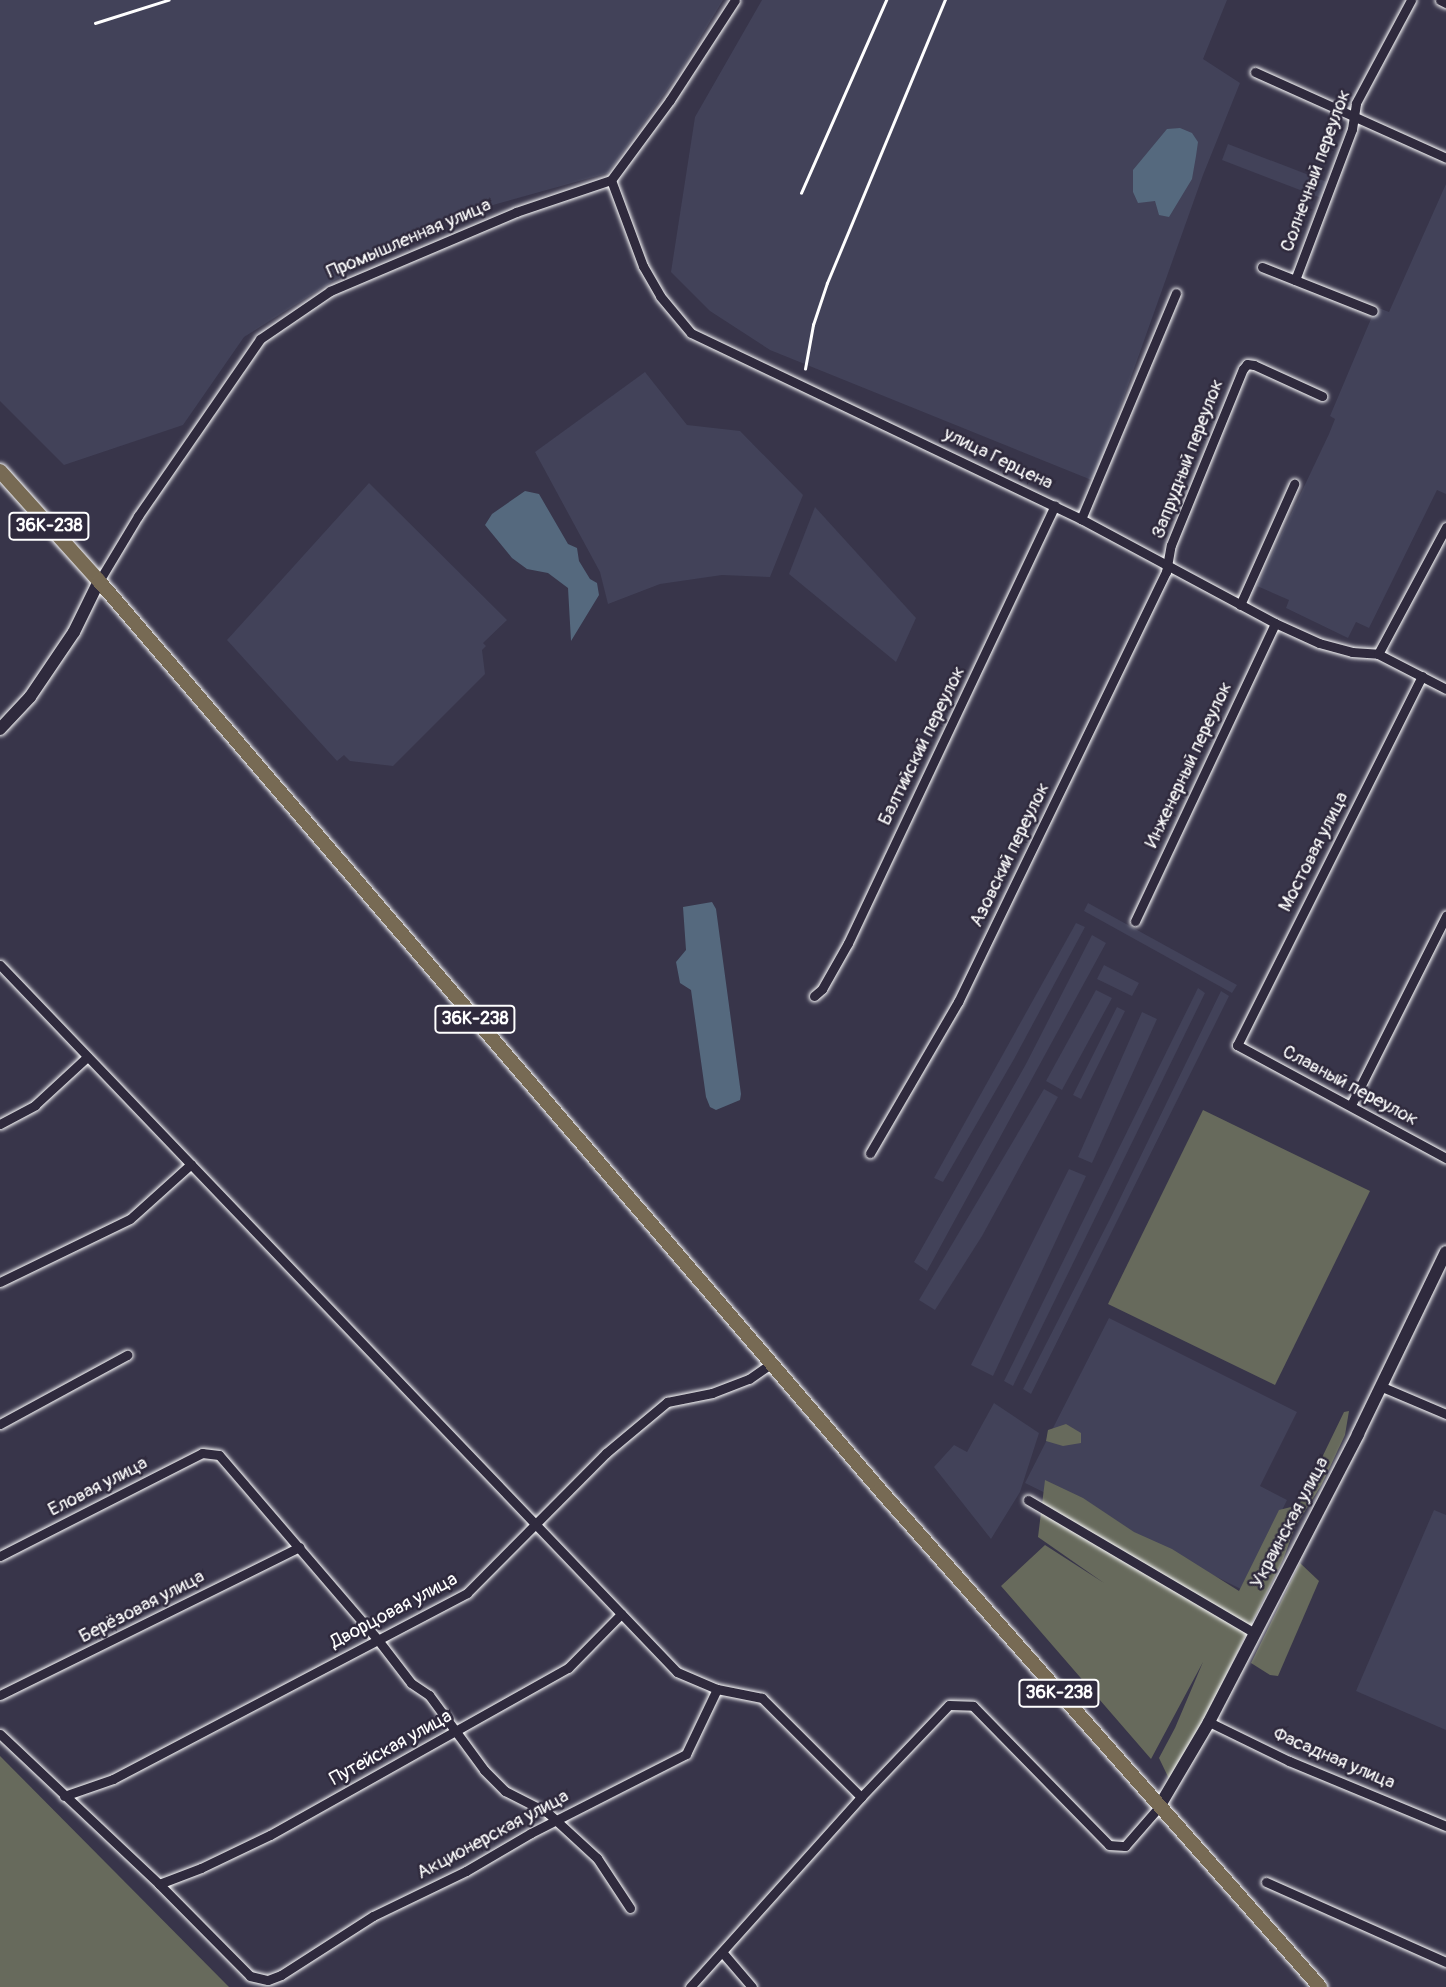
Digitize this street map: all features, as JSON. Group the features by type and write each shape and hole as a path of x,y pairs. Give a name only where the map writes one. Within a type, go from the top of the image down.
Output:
{"main road":[{"name":"36К-238","path":"0,471 99,581 880,1490 1320,1987"},
{"path":"0,729 30,696 67,643 99,581"},
{"name":"Украинская улица","path":"1159,1807 1209,1722 1446,1252"}],"street":[{"path":"611,180 670,100 735,0"},
{"name":"Солнечный переулок","path":"1295,280 1352,129 1356,103 1411,0"},
{"path":"1440,0 1446,3"},
{"path":"1255,72 1446,158"},
{"name":"улица Герцена","path":"611,180 643,265 660,296 691,333 1055,506 1275,623 1319,643 1352,652 1378,654 1446,689"},
{"name":"Промышленная улица","path":"99,581 138,516 260,339 330,291 516,212 611,180"},
{"path":"1262,267 1373,311"},
{"path":"1081,519 1176,293"},
{"name":"Запрудный переулок","path":"1169,566 1171,545 1247,364 1322,396"},
{"path":"1240,605 1294,484"},
{"name":"Балтийский переулок","path":"814,996 822,989 848,943 1055,506"},
{"path":"1378,654 1446,527"},
{"name":"Азовский переулок","path":"870,1153 958,1002 1169,566"},
{"name":"Инженерный переулок","path":"1135,921 1275,623"},
{"name":"Мостовая улица","path":"1237,1045 1422,676"},
{"path":"1351,1105 1446,916"},
{"path":"0,965 677,1672 717,1689 762,1698 861,1797"},
{"name":"Славный переулок","path":"1237,1045 1446,1158"},
{"path":"0,1124 35,1105 87,1057"},
{"path":"0,1282 130,1219 191,1164"},
{"path":"0,1424 127,1355"},
{"name":"Дворцовая улица","path":"64,1796 113,1779 467,1593 606,1453 667,1402 712,1393 749,1379 772,1363"},
{"path":"1380,1386 1446,1414"},
{"name":"Еловая улица","path":"0,1556 202,1453 213,1453 227,1463 299,1547"},
{"path":"1028,1500 1253,1632"},
{"path":"299,1547 411,1683 429,1695 484,1770 505,1791 556,1820 597,1858 630,1908"},
{"name":"Берёзовая улица","path":"0,1695 299,1547"},
{"name":"Путейская улица","path":"159,1884 201,1868 270,1835 568,1668 621,1614"},
{"name":"Акционерская улица","path":"159,1884 256,1979 281,1975 373,1916 466,1871 556,1820 686,1754 717,1689"},
{"path":"690,1987 948,1704 973,1706 1109,1845 1125,1846 1159,1807"},
{"name":"Фасадная улица","path":"1209,1722 1289,1761 1446,1826"},
{"path":"0,1734 159,1884"},
{"path":"1266,1882 1446,1962"},
{"path":"722,1952 752,1987"}],"shaded area":[{"path":"0,0 723,0 681,70 608,173 432,222 428,231 333,281 244,337 183,425 64,465 0,401"},
{"path":"762,0 1227,0 1203,59 1240,83 1203,175 1094,481 770,350 710,311 671,272 695,117"},
{"path":"1180,128 1192,133 1198,142 1192,179 1169,217 1159,215 1155,201 1138,203 1133,192 1133,170 1167,129"},
{"path":"1228,144 1327,182 1321,198 1222,160"},
{"path":"1446,184 1446,494 1437,490 1369,628 1356,622 1348,638 1286,608 1289,600 1257,586 1329,434 1335,419 1330,416 1376,307 1389,312"},
{"path":"645,372 687,425 740,431 803,495 770,577 722,575 660,584 608,604 600,572 535,452"},
{"path":"369,483 507,620 483,643 486,646 482,650 485,674 393,766 350,761 344,755 337,761 227,640"},
{"path":"525,491 539,494 568,544 577,548 579,561 590,579 597,583 599,595 571,641 568,588 548,573 527,569 512,558 485,525 492,514"},
{"path":"815,507 916,618 896,662 789,574"},
{"path":"712,902 716,909 741,1094 740,1100 716,1110 710,1107 706,1097 691,990 680,983 676,962 686,950 683,907"},
{"path":"1088,903 1237,985 1232,993 1084,911"},
{"path":"1076,923 1085,927 1014,1059 943,1182 934,1178"},
{"path":"1092,935 1106,943 927,1271 914,1262 1026,1064"},
{"path":"1104,965 1139,983 1132,996 1097,979"},
{"path":"1198,988 1205,993 1013,1386 1004,1381"},
{"path":"1096,990 1112,998 1062,1090 1046,1081"},
{"path":"1221,991 1229,996 1031,1394 1023,1389 1112,1215"},
{"path":"1117,1007 1125,1011 1081,1099 1073,1095"},
{"path":"1142,1012 1157,1019 1092,1163 1078,1157"},
{"path":"1044,1089 1058,1097 982,1236 935,1310 919,1300"},
{"path":"1069,1169 1086,1176 993,1376 971,1365"},
{"path":"1109,1318 1297,1412 1260,1486 1287,1500 1243,1590 1025,1483"},
{"path":"994,1403 1039,1433 1020,1492 991,1539 934,1467 954,1445 967,1452"},
{"path":"1434,1510 1446,1515 1446,1730 1356,1691"}],"green space":[{"path":"1203,1110 1370,1191 1275,1385 1108,1304"},
{"path":"1349,1411 1345,1435 1322,1484 1295,1527 1283,1560 1172,1785 1159,1758 1203,1662 1151,1759 1001,1586 1045,1545 1104,1583 1038,1537 1045,1480 1083,1498 1134,1532 1172,1549 1239,1591 1279,1510 1299,1505 1344,1412"},
{"path":"1066,1424 1081,1433 1081,1443 1063,1446 1046,1441 1048,1430"},
{"path":"1300,1563 1319,1581 1278,1676 1270,1675 1251,1663"},
{"path":"0,1756 229,1987 0,1987"}],"railway":[{"path":"95,23 168,0"},
{"path":"801,193 886,0"},
{"path":"805,369 813,325 827,283 945,0"}]}
